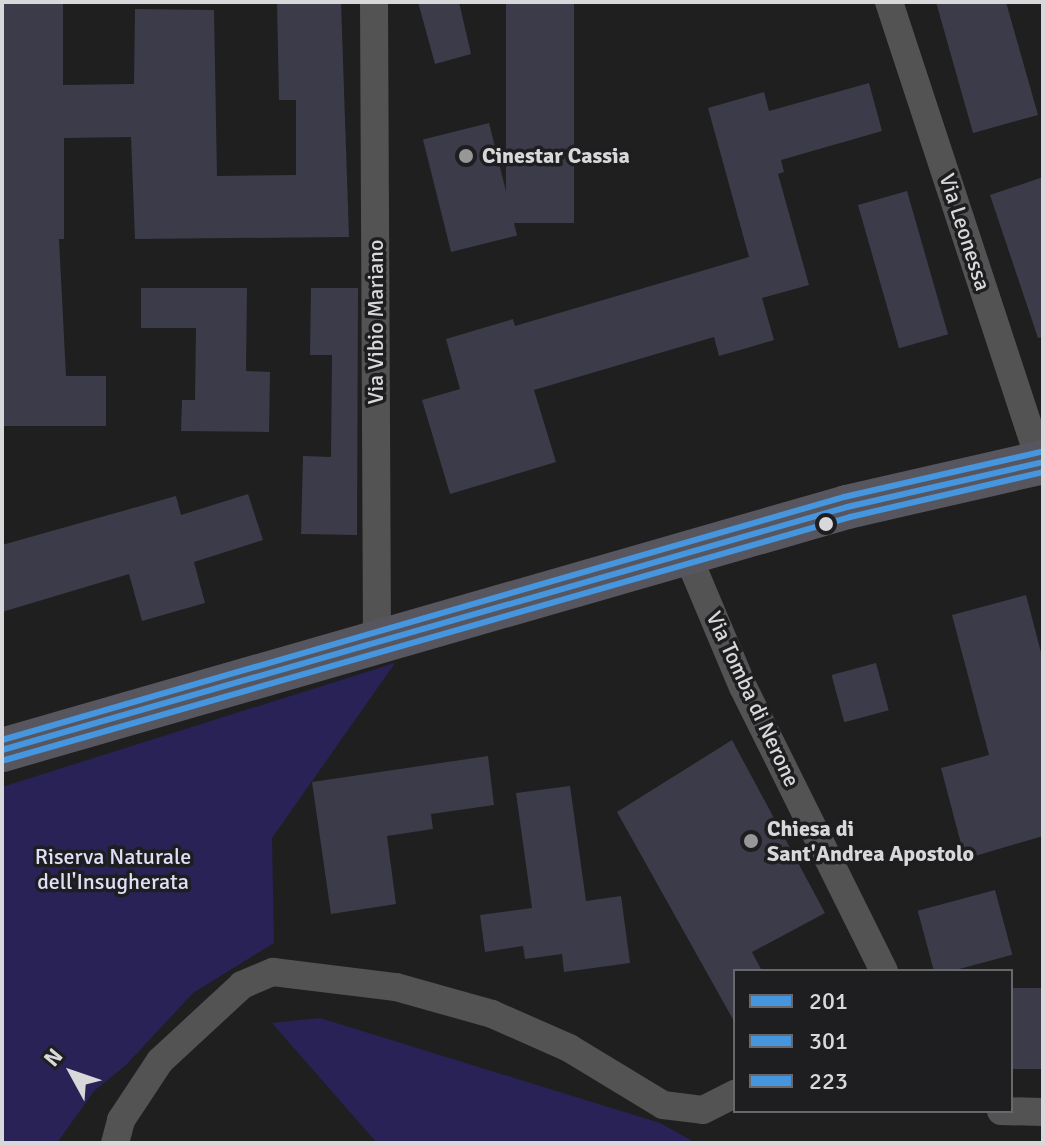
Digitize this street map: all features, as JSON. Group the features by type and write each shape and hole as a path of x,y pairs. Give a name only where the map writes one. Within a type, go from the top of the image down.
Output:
{"main road":[{"path":"2,749 847,507 1042,462"}],"street":[{"name":"Via Vibio Mariano","path":"374,2 377,642"},
{"name":"Via Leonessa","path":"889,2 1042,462"},
{"name":"Via Tomba di Nerone","path":"687,554 743,687 883,969"},
{"path":"115,1143 121,1120 160,1061 238,989 273,972 396,987 492,1014 569,1048 663,1105 703,1110 733,1095"},
{"path":"1013,1111 1043,1112"}],"green space":[{"name":"Riserva Naturale dell'Insugherata","path":"395,663 272,838 274,943 193,993 126,1065 94,1091 57,1143 2,1143 2,787"},
{"path":"320,1018 660,1123 696,1143 377,1143 272,1023"}],"building":[{"path":"2,2 63,2 63,85 134,84 135,9 214,10 217,176 296,175 296,100 279,100 277,2 341,2 349,237 135,239 131,137 64,138 64,239 59,239 66,376 106,376 106,426 2,426"},
{"path":"418,2 459,2 471,54 435,64"},
{"path":"506,2 574,2 574,223 506,223"},
{"path":"936,2 1006,2 1038,115 973,133"},
{"path":"869,83 882,131 781,160 784,172 778,174 809,285 762,298 774,340 719,356 714,337 534,390 556,462 450,494 422,400 460,389 446,339 513,319 515,326 749,257 708,108 764,92 769,111"},
{"path":"489,123 517,236 451,252 423,139"},
{"path":"1043,177 1043,337 1038,338 990,195"},
{"path":"907,191 948,334 899,348 858,205"},
{"path":"141,288 247,288 246,371 270,372 269,432 181,431 182,400 195,400 196,328 141,328"},
{"path":"311,288 358,288 357,535 301,534 303,456 331,457 332,355 310,355"},
{"path":"248,494 263,540 194,562 205,603 142,621 129,574 2,612 2,545 176,496 181,515"},
{"path":"1026,595 1043,660 1043,836 965,859 941,768 989,755 952,615"},
{"path":"876,663 889,710 844,722 832,675"},
{"path":"732,740 825,913 752,952 761,969 733,969 733,1019 617,812"},
{"path":"488,756 494,805 431,814 433,829 387,836 396,904 331,914 312,782"},
{"path":"570,786 586,901 621,896 630,963 564,972 562,954 525,959 523,946 485,952 480,915 532,908 516,793"},
{"path":"995,890 1012,955 959,969 933,969 918,911"},
{"path":"1013,988 1043,988 1043,1069 1013,1069"}],"transit line":[{"name":"223","path":"2,740 844,497 1041,452"},
{"name":"201","path":"2,750 847,507 1043,462"},
{"name":"301","path":"5,760 850,517 1043,472"}],"place":[{"name":"Cinestar Cassia","path":"466,156"},
{"name":"Chiesa di Sant'Andrea Apostolo","path":"751,841"}]}
